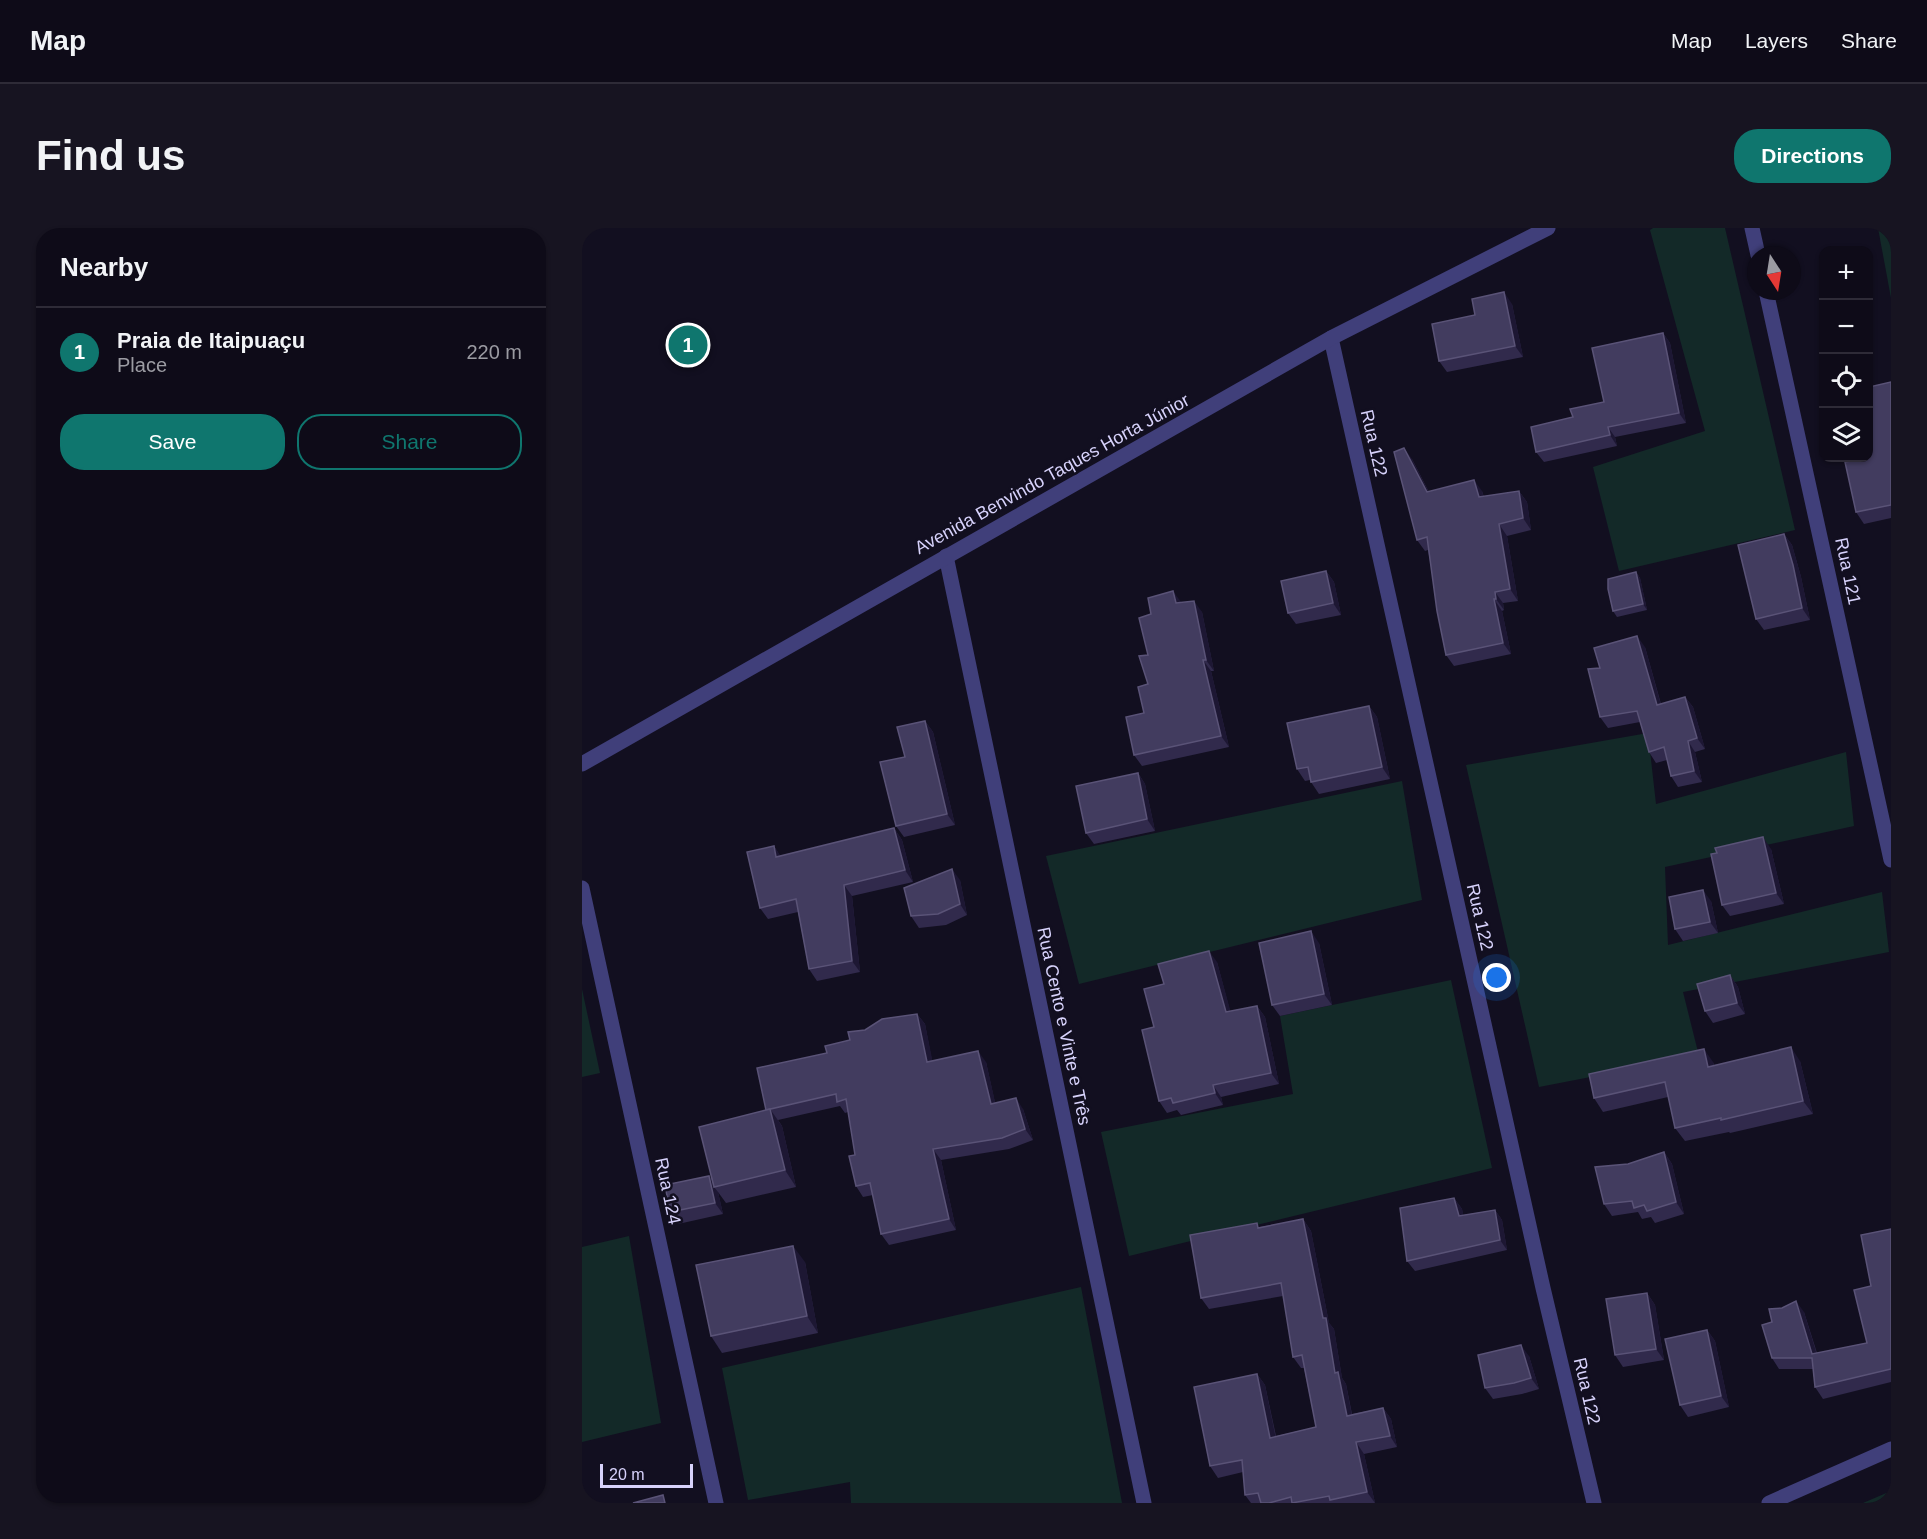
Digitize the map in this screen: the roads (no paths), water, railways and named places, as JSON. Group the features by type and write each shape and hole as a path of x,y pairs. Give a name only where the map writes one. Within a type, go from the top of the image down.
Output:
{"street":[{"name":"Avenida Benvindo Taques Horta Júnior","path":"582,764 1332,338 1548,228"},
{"path":"1752,228 1756,246"},
{"name":"Rua 121","path":"1768,300 1891,860"},
{"name":"Rua 122","path":"1332,338 1540,1276 1594,1503"},
{"name":"Rua Cento e Vinte e Três","path":"946,556 1144,1503"},
{"name":"Rua 124","path":"582,888 716,1503"},
{"path":"1769,1503 1891,1449"}],"place":[{"name":"Praia de Itaipuaçu","path":"688,345"}]}
